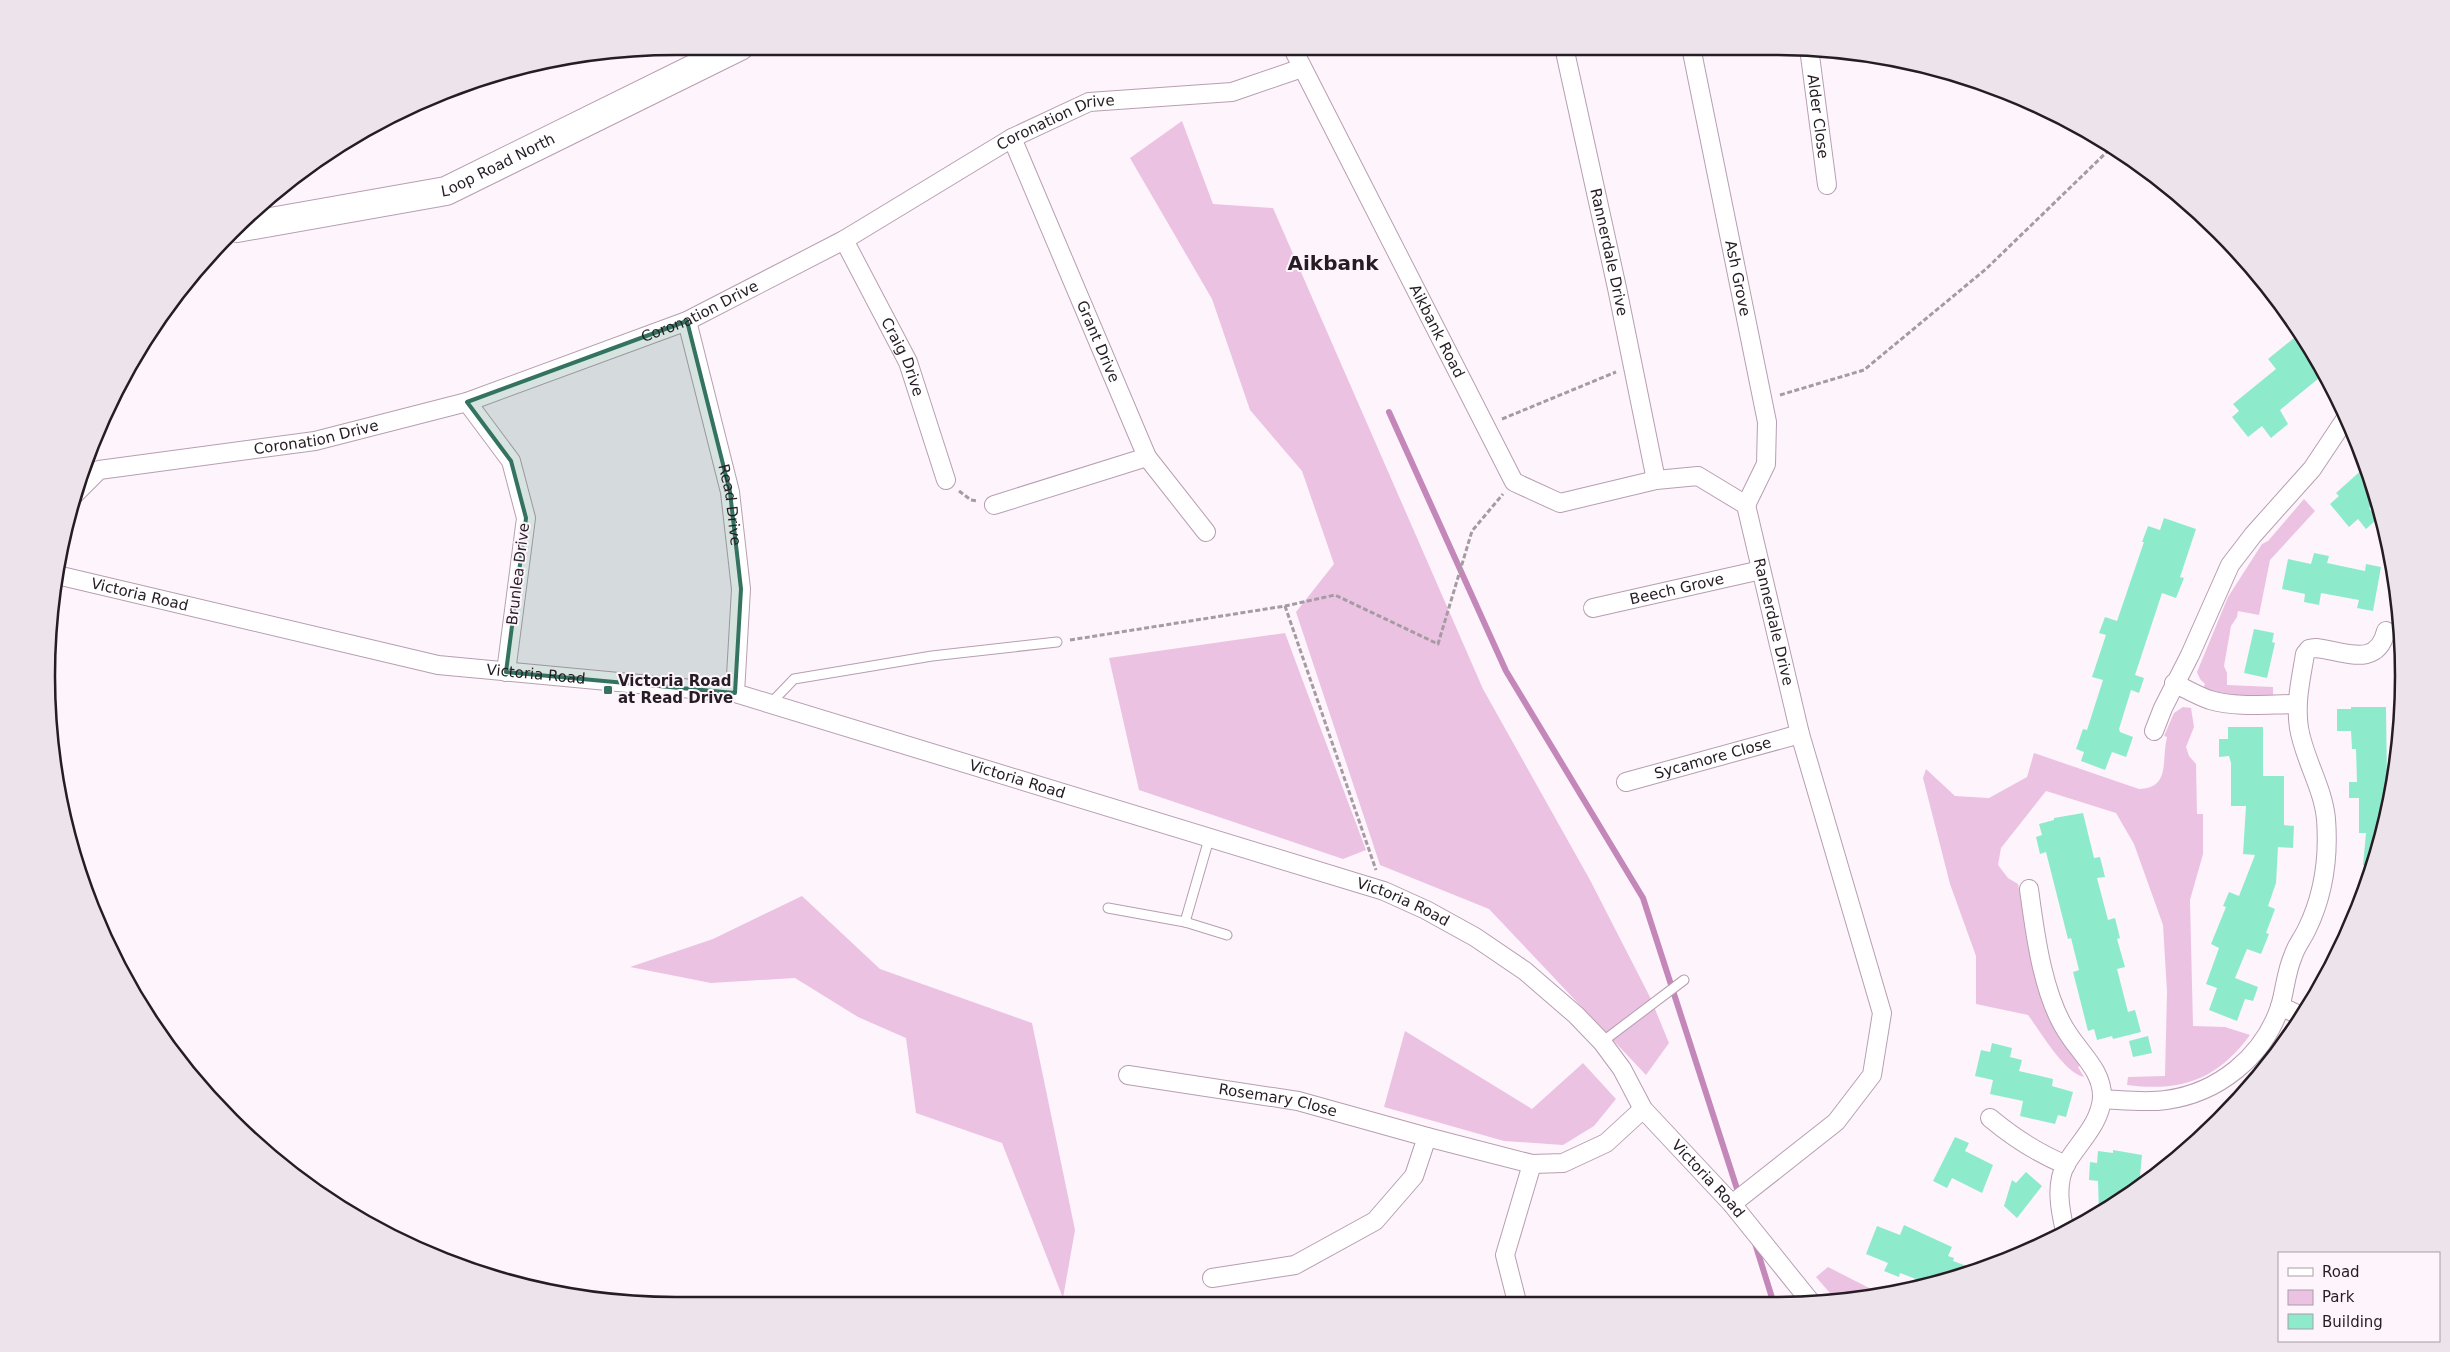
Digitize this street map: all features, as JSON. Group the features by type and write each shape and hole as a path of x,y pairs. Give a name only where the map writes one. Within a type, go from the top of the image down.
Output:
{"highway":[{"name":"Loop Road North","path":"249,226 446,191 722,55"}],"street":[{"name":"Aikbank Road","path":"1296,55 1514,482"},
{"name":"Rannerdale Drive","path":"1566,55 1656,480"},
{"name":"Ash Grove","path":"1692,55 1767,422 1766,464 1746,506"},
{"name":"Alder Close","path":"1810,56 1827,185"},
{"name":"Coronation Drive","path":"86,484 100,470 315,441 467,402 687,321 844,240 1012,138 1089,102 1232,92 1302,68"},
{"name":"Grant Drive","path":"1012,138 1147,457 1206,532"},
{"name":"Craig Drive","path":"844,240 908,362 946,480"},
{"name":"Read Drive","path":"687,321 730,492 741,589 735,693"},
{"name":"Brunlea Drive","path":"467,402 511,461 526,518 506,672"},
{"path":"2154,731 2174,684 2190,656 2230,565 2253,535 2312,470 2342,424"},
{"path":"994,505 1147,457"},
{"path":"1514,482 1560,503 1656,480 1698,476 1746,506"},
{"name":"Rannerdale Drive","path":"1732,1204 1836,1122 1872,1075 1882,1013 1800,734 1746,506"},
{"name":"Beech Grove","path":"1593,608 1761,570"},
{"name":"Victoria Road","path":"63,576 438,666 735,693 1384,892 1426,910 1467,933 1525,970 1576,1015 1602,1042 1622,1069 1643,1109 1732,1204 1807,1296"},
{"path":"2102,1098 2166,1100 2197,1092 2217,1083 2244,1063 2268,1034 2280,1006 2293,955 2319,900 2327,858 2326,817 2300,730 2297,704 2305,654 2310,649 2322,648 2365,656 2375,652 2383,642 2386,631"},
{"path":"2174,684 2200,696 2224,702 2250,705 2297,704"},
{"name":"Sycamore Close","path":"1626,782 1800,734"},
{"path":"2029,889 2034,930 2044,973 2058,1016 2069,1035 2085,1055 2101,1086 2102,1098 2099,1113 2066,1165 2062,1178 2059,1205 2064,1225"},
{"path":"2280,1006 2295,1013"},
{"name":"Rosemary Close","path":"1128,1075 1298,1100 1427,1138 1532,1164 1563,1163 1606,1143 1643,1109"},
{"path":"1990,1118 2014,1139 2042,1155 2066,1165"},
{"path":"1212,1278 1295,1265 1375,1221 1414,1176 1427,1138"},
{"path":"1517,1297 1505,1255 1532,1164"}],"lane":[{"path":"772,703 794,679 932,656 1058,642"},
{"path":"1185,922 1208,839"},
{"path":"1108,908 1185,922 1227,935"},
{"path":"1602,1042 1684,980"}],"path":[{"path":"1763,400 1864,370 1986,269 2107,152"},
{"path":"1485,426 1633,365"},
{"path":"946,480 971,500 994,505"},
{"path":"1058,642 1285,606 1335,595 1438,644 1472,531 1514,482"},
{"path":"1285,606 1384,892"}],"highlighted area":[{"path":"687,321 730,492 741,589 735,693 506,672 526,518 511,461 467,402"}],"green space":[{"path":"1182,121 1213,204 1273,208 1483,689 1590,880 1650,997 1669,1043 1646,1075 1489,909 1380,865 1296,612 1334,564 1302,471 1250,410 1212,299 1130,158"},
{"path":"2304,499 2315,511 2270,560 2259,615 2238,611 2237,617 2231,626 2224,666 2227,673 2227,685 2273,687 2273,697 2238,697 2203,689 2205,684 2197,672 2228,597 2262,544 2268,541"},
{"path":"1285,633 1366,850 1343,859 1139,790 1109,658"},
{"path":"2183,707 2191,708 2194,727 2186,747 2189,756 2196,764 2197,814 2203,814 2203,854 2190,900 2193,1026 2225,1027 2250,1035 2224,1063 2196,1080 2164,1086 2127,1085 2128,1077 2165,1076 2167,992 2163,925 2134,844 2116,813 2046,791 2001,848 1998,865 2008,878 2018,884 2031,952 2053,1025 2062,1040 2083,1064 2078,1067 2084,1077 2068,1068 2028,1015 1976,1004 1976,956 1950,884 1923,778 1926,769 1955,796 1989,798 2027,777 2034,753 2139,789 2149,787 2156,784 2163,772 2167,737 2164,736 2174,713"},
{"path":"802,896 880,969 1032,1023 1075,1230 1063,1297 1002,1143 916,1113 906,1038 858,1017 795,978 711,983 630,967 713,939"},
{"path":"1405,1031 1532,1109 1583,1063 1616,1099 1594,1126 1563,1145 1504,1141 1384,1107"},
{"path":"1828,1267 1871,1289 1831,1294 1816,1277"}],"building":[{"path":"2294,338 2319,378 2280,410 2288,424 2271,438 2262,426 2248,437 2232,417 2239,411 2233,404 2276,369 2268,359"},
{"path":"2360,471 2371,506 2369,508 2375,521 2366,529 2358,519 2349,527 2330,504 2339,496 2336,493"},
{"path":"2164,518 2196,529 2180,577 2184,578 2176,598 2162,593 2135,675 2144,678 2139,693 2131,690 2119,729 2120,732 2133,737 2126,757 2112,752 2105,770 2081,761 2084,752 2076,749 2083,729 2087,730 2103,680 2092,677 2106,635 2099,633 2105,617 2117,621 2148,526 2160,530"},
{"path":"2314,553 2329,556 2327,563 2365,571 2366,564 2381,567 2373,611 2357,608 2359,600 2321,593 2319,605 2304,602 2305,594 2282,589 2288,559 2311,564"},
{"path":"2254,629 2274,633 2272,642 2275,643 2267,678 2244,673"},
{"path":"2351,707 2386,707 2387,775 2374,837 2365,865 2363,865 2366,833 2359,833 2359,798 2349,798 2349,782 2357,782 2356,749 2352,749 2351,731 2337,731 2337,709 2351,709"},
{"path":"2228,727 2263,727 2263,776 2284,776 2284,825 2294,826 2293,848 2278,847 2276,883 2268,906 2275,909 2266,933 2269,934 2261,954 2247,949 2235,978 2258,987 2253,1001 2245,999 2237,1021 2209,1010 2217,988 2206,984 2219,948 2211,944 2226,907 2223,906 2229,892 2239,896 2255,855 2243,854 2246,806 2231,806 2231,763 2229,756 2219,757 2219,739 2228,739"},
{"path":"2083,813 2094,858 2100,857 2105,877 2097,878 2108,920 2115,918 2120,938 2117,939 2125,967 2117,969 2128,1012 2135,1010 2141,1032 2113,1039 2112,1036 2097,1040 2094,1029 2088,1031 2073,972 2079,970 2071,938 2068,939 2046,852 2040,854 2036,837 2042,835 2039,824 2054,820 2054,818"},
{"path":"2148,1036 2152,1053 2133,1057 2129,1041"},
{"path":"1992,1043 2012,1048 2010,1057 2022,1060 2019,1071 2053,1079 2052,1086 2073,1092 2066,1117 2058,1115 2055,1124 2020,1116 2023,1101 1990,1094 1993,1080 1975,1076 1981,1050 1990,1052"},
{"path":"1955,1137 1969,1143 1965,1151 1993,1165 1982,1193 1952,1178 1947,1188 1933,1181"},
{"path":"2113,1150 2142,1155 2140,1177 2099,1205 2098,1181 2089,1180 2090,1162 2097,1163 2098,1151 2113,1153"},
{"path":"2026,1172 2042,1186 2017,1218 2004,1206 2012,1180 2016,1183"},
{"path":"1904,1225 1952,1247 1948,1256 1954,1258 1953,1261 1967,1266 1918,1280 1900,1273 1899,1277 1884,1271 1888,1263 1866,1254 1877,1226 1900,1235"}],"waterway":[{"path":"1389,412 1506,671 1643,898 1739,1195"},
{"path":"1754,1240 1772,1297"}],"place":[{"name":"Victoria Road at Read Drive","path":"608,690"}],"district":[{"name":"Aikbank","path":"1333,263"}]}
